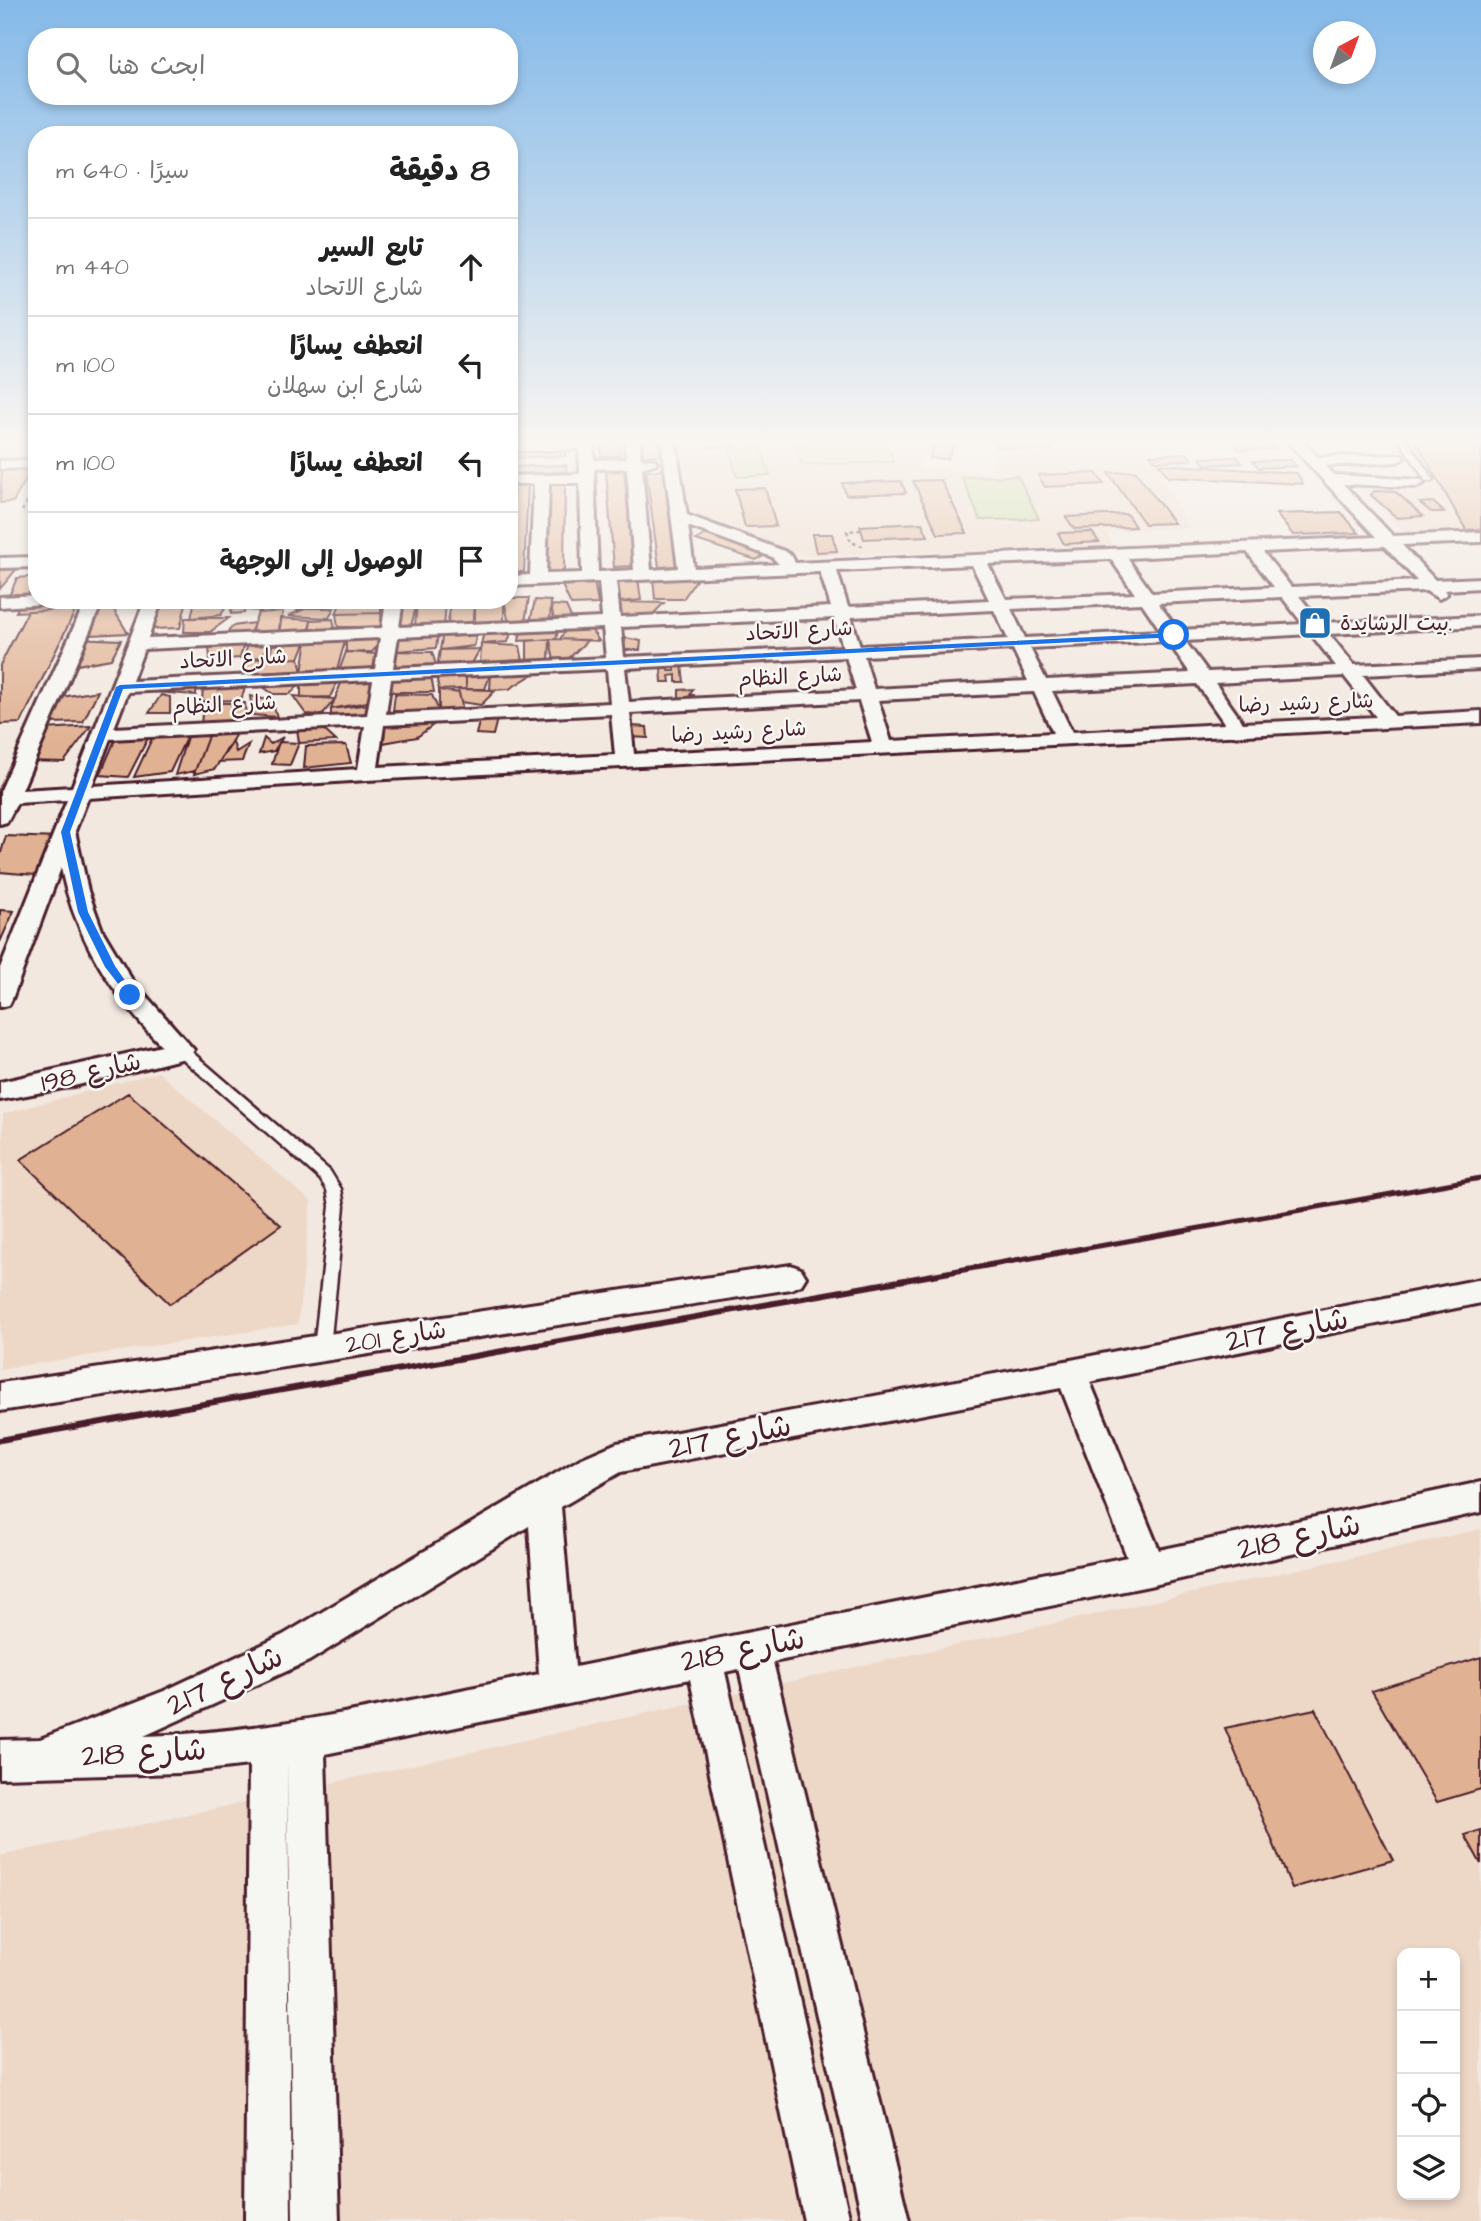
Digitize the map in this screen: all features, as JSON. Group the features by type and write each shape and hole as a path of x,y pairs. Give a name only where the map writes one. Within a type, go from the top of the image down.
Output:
{"street":[{"path":"538,580 540,542"},
{"path":"596,542 599,577 613,622 625,761"},
{"path":"640,542 643,575"},
{"path":"684,542 687,573"},
{"path":"745,542 778,554 786,559 789,569"},
{"path":"518,581 1375,542"},
{"path":"1389,542 1431,585 1474,621 1481,636"},
{"path":"1252,548 1390,722"},
{"path":"1116,554 1237,728"},
{"path":"978,560 1065,737"},
{"path":"0,564 28,562"},
{"path":"827,567 883,747"},
{"path":"136,644 1481,583"},
{"path":"0,602 28,601"},
{"path":"0,818 4,798 91,609"},
{"path":"0,999 150,609"},
{"path":"367,774 393,609"},
{"name":"شارع الاتحاد","path":"120,687 1474,621"},
{"name":"شارع النظام","path":"102,734 1481,664"},
{"name":"شارع رشيد رضا","path":"4,798 367,774 1481,717"},
{"path":"65,832 75,884 95,939 130,995 181,1050"},
{"name":"شارع 198","path":"0,1091 74,1077 181,1050"},
{"name":"شارع 201","path":"0,1397 791,1277"},
{"name":"شارع 217","path":"42,1757 173,1706 254,1670 356,1614 592,1470 617,1458 1071,1373 1481,1291"},
{"path":"1071,1373 1149,1569"},
{"name":"شارع 218","path":"0,1759 180,1754 287,1741 1149,1569 1481,1497"},
{"path":"544,1501 558,1687"},
{"path":"752,1649 886,2221"},
{"path":"704,1658 827,2221"},
{"path":"268,2221 287,1741"},
{"path":"287,1741 316,2221"}],"lane":[{"path":"181,1050 325,1175 334,1189 337,1206 322,1348"}],"path":[{"path":"851,542 862,546 865,565"}],"shaded area":[{"path":"765,542 1112,542 1114,547 804,556"},
{"path":"158,1072 311,1201 298,1324 0,1369 3,1114"},
{"path":"1481,1529 1481,2221 0,2221 0,1856"}],"building":[{"path":"518,542 525,542 524,572 518,572"},
{"path":"549,542 564,542 564,571 548,571"},
{"path":"612,542 631,542 634,566 614,567"},
{"path":"656,542 674,542 678,566 659,567"},
{"path":"701,542 728,542 766,555 756,560"},
{"path":"814,542 834,542 837,551 816,552"},
{"path":"1063,542 1099,542 1064,544"},
{"path":"19,566 0,589 0,568"},
{"path":"701,573 683,599 655,599 653,578"},
{"path":"28,577 28,595 9,596 17,578"},
{"path":"638,578 641,600 620,602 617,580"},
{"path":"594,581 598,604 571,605 561,583"},
{"path":"24,596 28,596 28,609 67,609 16,612"},
{"path":"518,598 529,598 525,622 509,624 506,609 518,609"},
{"path":"535,600 551,601 550,621 530,622"},
{"path":"620,602 664,603 653,614 620,618"},
{"path":"551,605 566,606 572,619 554,620"},
{"path":"76,609 21,723 0,724 0,665 28,611"},
{"path":"84,609 113,609 128,633 72,636"},
{"path":"158,609 185,609 180,628 153,629"},
{"path":"193,609 225,609 221,615 191,618"},
{"path":"231,609 245,609 244,613 231,614"},
{"path":"305,609 334,609 329,618 288,616"},
{"path":"338,609 381,609 381,613 336,614"},
{"path":"400,609 415,609 411,626 395,628"},
{"path":"416,609 445,609 444,627 415,626"},
{"path":"450,609 474,609 472,626 447,625"},
{"path":"475,609 504,609 504,623 475,624"},
{"path":"283,611 279,632 251,631 258,613"},
{"path":"381,613 382,627 338,627 336,614"},
{"path":"185,618 229,618 210,632 184,632"},
{"path":"280,618 311,620 309,630 279,632"},
{"path":"333,619 335,629 309,633 311,620"},
{"path":"254,623 250,637 223,637 233,626"},
{"path":"559,628 556,639 519,641 521,630"},
{"path":"567,628 590,628 599,641 560,639"},
{"path":"512,630 508,642 481,644 484,632"},
{"path":"443,632 477,633 474,646 440,650"},
{"path":"400,634 438,635 436,648 396,651"},
{"path":"346,635 386,637 372,652 346,652"},
{"path":"346,637 336,674 302,673 307,638"},
{"path":"74,638 121,640 111,659 54,669"},
{"path":"274,638 307,638 299,658 269,659"},
{"path":"626,638 641,641 640,650 622,650"},
{"path":"245,639 240,658 210,660 209,645"},
{"path":"249,639 273,641 260,657 244,659"},
{"path":"550,639 588,640 568,659 554,661"},
{"path":"550,639 549,660 527,661 527,641"},
{"path":"481,644 520,646 523,661 480,664"},
{"path":"480,649 471,665 437,668 440,650"},
{"path":"396,651 432,652 437,668 392,670"},
{"path":"346,652 377,654 373,671 339,671"},
{"path":"299,658 302,673 248,677 244,659"},
{"path":"668,665 669,671 675,671 675,665 682,665 684,682 676,682 676,675 669,676 670,682 662,682 661,667"},
{"path":"540,670 509,689 490,690 491,672"},
{"path":"491,672 485,689 466,689 466,674"},
{"path":"466,674 466,689 439,690 436,675"},
{"path":"431,676 434,692 390,692 389,677"},
{"path":"338,680 330,697 301,698 301,683"},
{"path":"255,681 301,683 290,694 273,694"},
{"path":"376,681 372,701 331,709 341,683"},
{"path":"246,685 241,700 202,701 203,687"},
{"path":"157,688 196,688 196,695 153,692"},
{"path":"458,689 496,690 481,705 461,702"},
{"path":"693,689 690,695 694,695 694,701 679,702 679,690"},
{"path":"439,690 459,693 463,711 439,711"},
{"path":"98,691 83,722 52,723 62,697"},
{"path":"395,694 432,695 439,711 393,711"},
{"path":"161,695 170,697 170,713 149,713"},
{"path":"250,696 272,701 277,717 253,715"},
{"path":"293,696 335,699 322,715 306,714"},
{"path":"203,703 245,703 246,721 201,725"},
{"path":"370,704 369,716 331,719 331,709"},
{"path":"480,719 497,719 493,735 476,734"},
{"path":"385,722 437,722 417,737 383,743"},
{"path":"91,726 64,762 25,761 46,729"},
{"path":"631,726 647,727 648,738 630,737"},
{"path":"297,728 323,729 336,741 299,743"},
{"path":"210,731 237,732 215,769 194,774"},
{"path":"210,731 195,771 175,775 188,734"},
{"path":"118,733 149,736 128,777 100,775"},
{"path":"154,734 188,734 170,772 134,777"},
{"path":"283,737 274,751 259,754 264,738 271,744"},
{"path":"233,742 236,752 249,744 242,761 219,762"},
{"path":"279,742 299,743 290,765 272,764"},
{"path":"346,745 351,763 304,768 306,746"},
{"path":"6,836 57,838 35,875 0,872 0,856"},
{"path":"0,910 14,911 0,942"},
{"path":"128,1093 281,1225 170,1304 20,1160"},
{"path":"1481,1657 1481,1789 1437,1802 1372,1691"},
{"path":"1315,1709 1393,1860 1292,1888 1225,1728"},
{"path":"1481,1830 1481,1864 1465,1835"}],"railway":[{"path":"1071,1251 1481,1178"},
{"path":"0,1440 1080,1249"}],"place":[{"name":"بيت الرشايدة.","path":"1315,623"}],"route":[{"path":"130,995 95,939 83,912 65,832 120,687 1174,635"}]}
